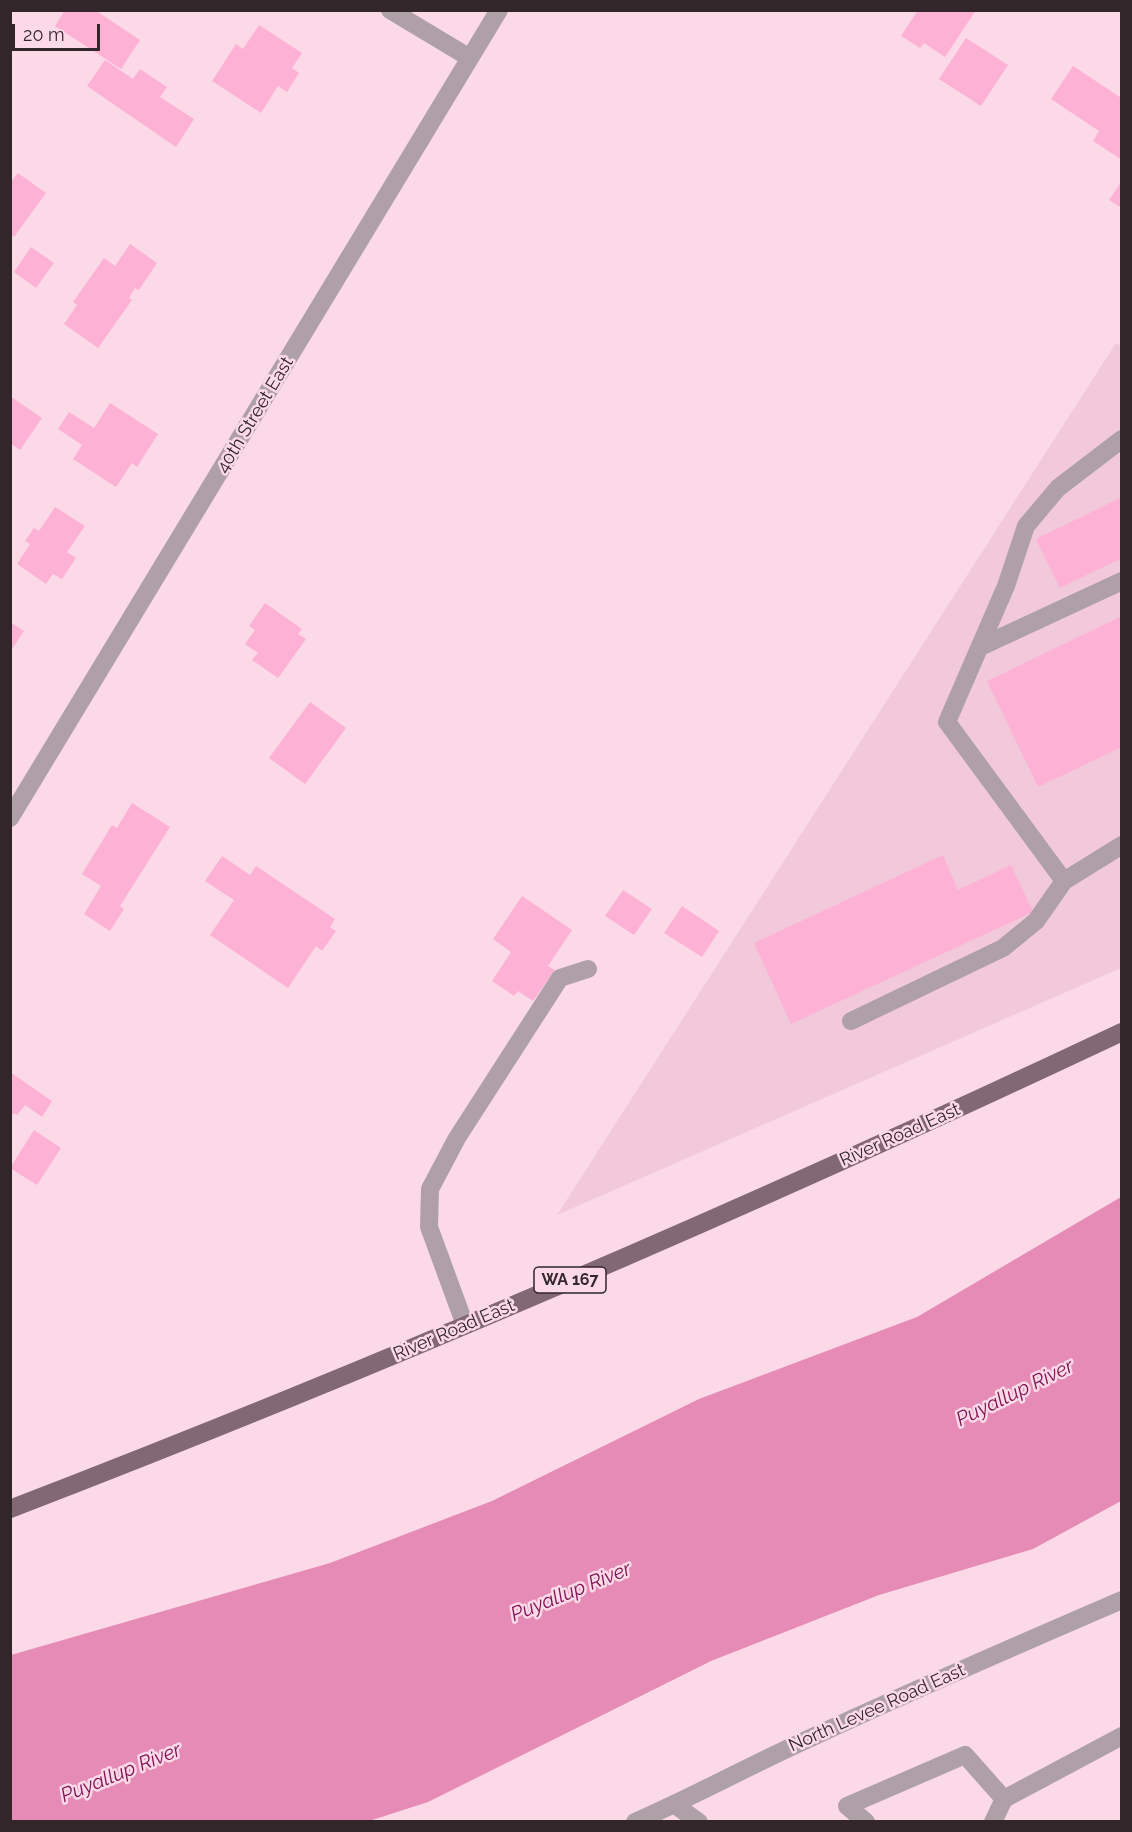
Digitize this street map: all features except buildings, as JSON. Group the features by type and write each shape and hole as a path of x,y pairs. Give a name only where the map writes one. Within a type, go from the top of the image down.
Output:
{"main road":[{"name":"River Road East","path":"10,1509 197,1437 465,1325 774,1192 1122,1032"}],"street":[{"path":"390,10 470,58"},
{"name":"40th Street East","path":"10,818 499,10"},
{"path":"1064,881 947,722 1006,586 1026,526 1058,488 1122,439"},
{"path":"980,646 1122,581"},
{"path":"851,1021 1003,948 1036,921 1064,881 1122,845"},
{"path":"465,1325 429,1227 430,1189 457,1137 560,978 588,969"},
{"name":"North Levee Road East","path":"635,1821 675,1805 750,1766 901,1696 1122,1600"},
{"path":"993,1821 1004,1799 1122,1736"},
{"path":"866,1821 847,1806 965,1755 1004,1799"},
{"path":"675,1805 699,1821"}],"shaded area":[{"path":"1116,343 1121,346 1121,968 557,1215"}],"water":[{"name":"Puyallup River","path":"1121,1197 1121,1501 1033,1549 879,1595 711,1661 428,1802 369,1821 11,1821 11,1655 330,1563 492,1501 699,1399 917,1317"}]}
